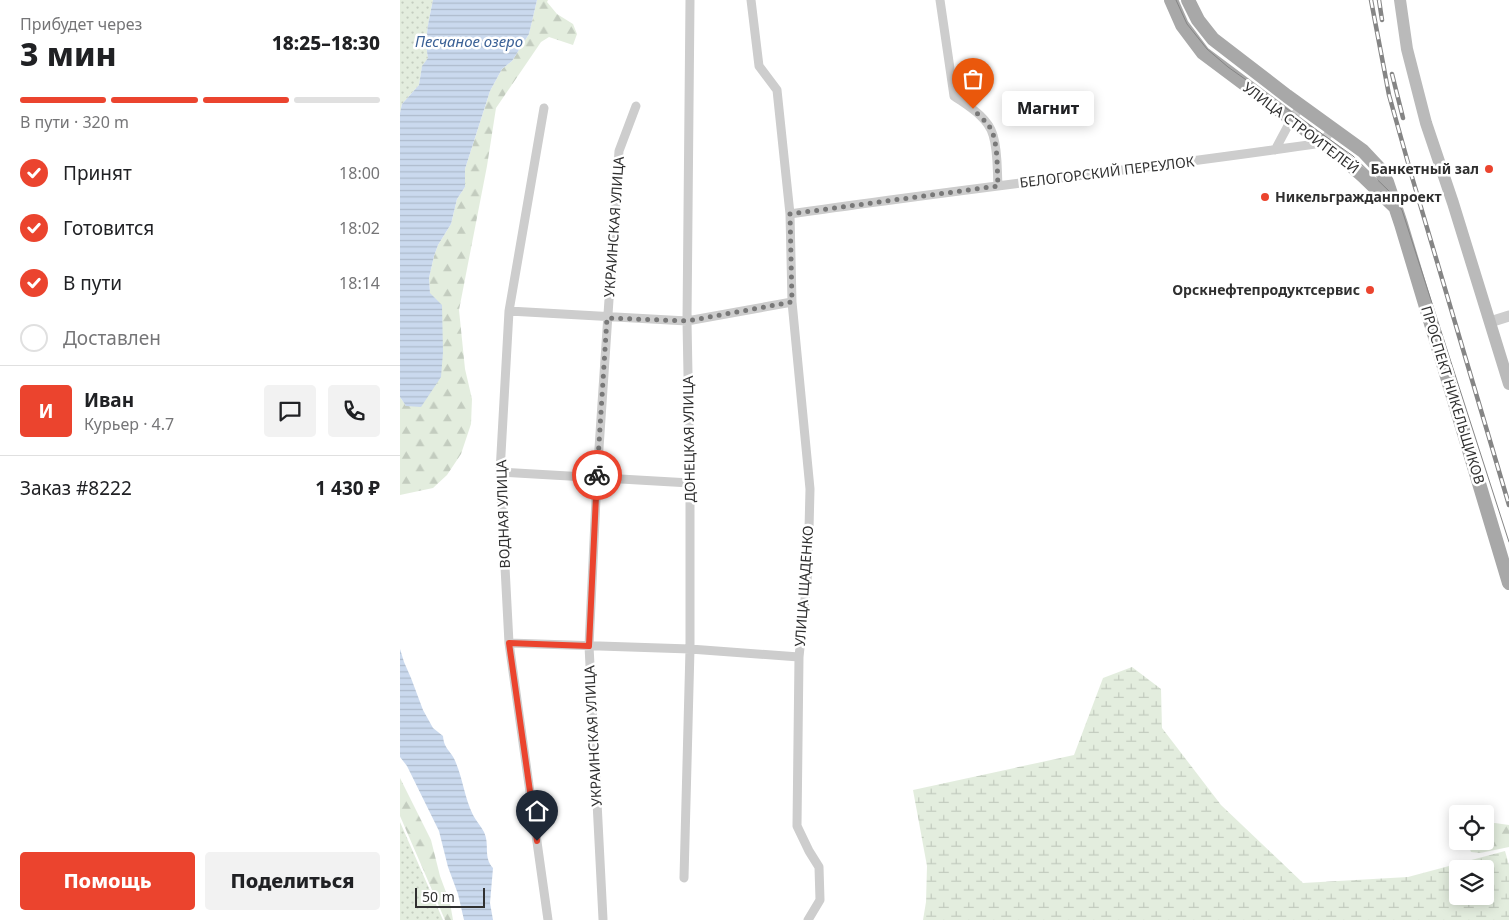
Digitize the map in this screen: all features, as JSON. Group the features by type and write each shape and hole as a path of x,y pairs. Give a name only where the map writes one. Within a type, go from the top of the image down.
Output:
{"main road":[{"name":"УЛИЦА СТРОИТЕЛЕЙ","path":"1171,0 1182,25 1203,53 1338,154 1396,208"},
{"name":"УЛИЦА СТРОИТЕЛЕЙ","path":"1188,0 1198,20 1213,39 1363,151 1379,168 1387,182 1396,208"},
{"path":"1400,0 1407,49 1426,123 1509,384"},
{"name":"ПРОСПЕКТ НИКЕЛЬЩИКОВ","path":"1396,208 1509,582"}],"street":[{"name":"ДОНЕЦКАЯ УЛИЦА","path":"684,878 690,649 690,483 687,321 690,0"},
{"name":"УЛИЦА ЩАДЕНКО","path":"751,0 759,66 777,90 790,214 792,302 810,489 808,570 799,657 797,826 819,868 820,900 808,920"},
{"path":"940,0 954,96 973,109 987,123 993,134 998,186"},
{"path":"1267,102 1282,92"},
{"path":"1278,110 1282,92"},
{"name":"УКРАИНСКАЯ УЛИЦА","path":"603,919 589,646 597,478 618,152 636,106"},
{"path":"1275,150 1301,106"},
{"name":"ВОДНАЯ УЛИЦА","path":"544,108 509,311 500,472 509,643 548,920"},
{"path":"1322,143 1332,129"},
{"path":"1338,154 1348,140"},
{"name":"БЕЛОГОРСКИЙ ПЕРЕУЛОК","path":"790,214 1322,143"},
{"path":"509,311 687,321 792,302"},
{"path":"1490,322 1509,316"},
{"path":"500,472 690,483"},
{"path":"509,643 690,649 799,657"}],"green space":[{"path":"400,0 433,0 427,36 428,58 422,67 419,85 402,104 400,113"},
{"path":"537,0 548,0 547,2 557,14 573,24 577,34 573,45 549,37 541,42 496,108 487,166 459,310 465,369 472,399 471,424 461,454 447,475 433,488 400,495 400,397 406,406 430,293 429,278 434,256 438,245 451,224 457,199 465,187 465,169 490,91 502,69 512,61 529,34"},
{"path":"1132,667 1161,689 1162,728 1221,805 1303,883 1408,877 1449,866 1449,905 1494,905 1494,860 1471,860 1505,851 1509,865 1509,920 923,920 926,902 927,866 913,790 1074,755 1103,678"},
{"path":"400,778 431,840 440,876 450,903 453,920 445,920 400,816"},
{"path":"400,822 443,920 400,920"},
{"path":"1494,823 1509,825 1509,847 1480,853 1471,852 1470,850 1494,850"}],"water":[{"name":"Песчаное озеро","path":"433,0 537,0 529,34 512,61 502,69 490,91 465,169 465,187 457,199 451,224 438,245 434,256 429,278 430,293 442,305 443,352 441,377 421,407 406,406 400,397 400,113 402,104 419,85 422,66 428,58 427,36"},
{"path":"400,649 423,710 433,728 443,736 446,748 456,763 470,809 486,837 488,860 493,868 490,903 493,920 464,920 439,831 407,766 400,757"}],"tram line":[{"path":"1176,0 1187,24 1207,49 1228,67 1353,156 1390,192 1402,210 1509,542"}],"railway":[{"path":"1371,0 1389,95 1509,505"},
{"path":"1379,0 1382,20"},
{"path":"1392,74 1403,118"}],"way so far":[{"path":"597,475 607,318 687,321 792,302 790,214 998,186 993,134 987,123 973,109"}],"place":[{"name":"Магнит","path":"973,109"},
{"name":"Банкетный зал","path":"1489,169"},
{"name":"Никельгражданпроект","path":"1265,197"},
{"name":"Орскнефтепродуктсервис","path":"1370,290"}],"route":[{"path":"537,841 509,643 589,646 597,475"}]}
